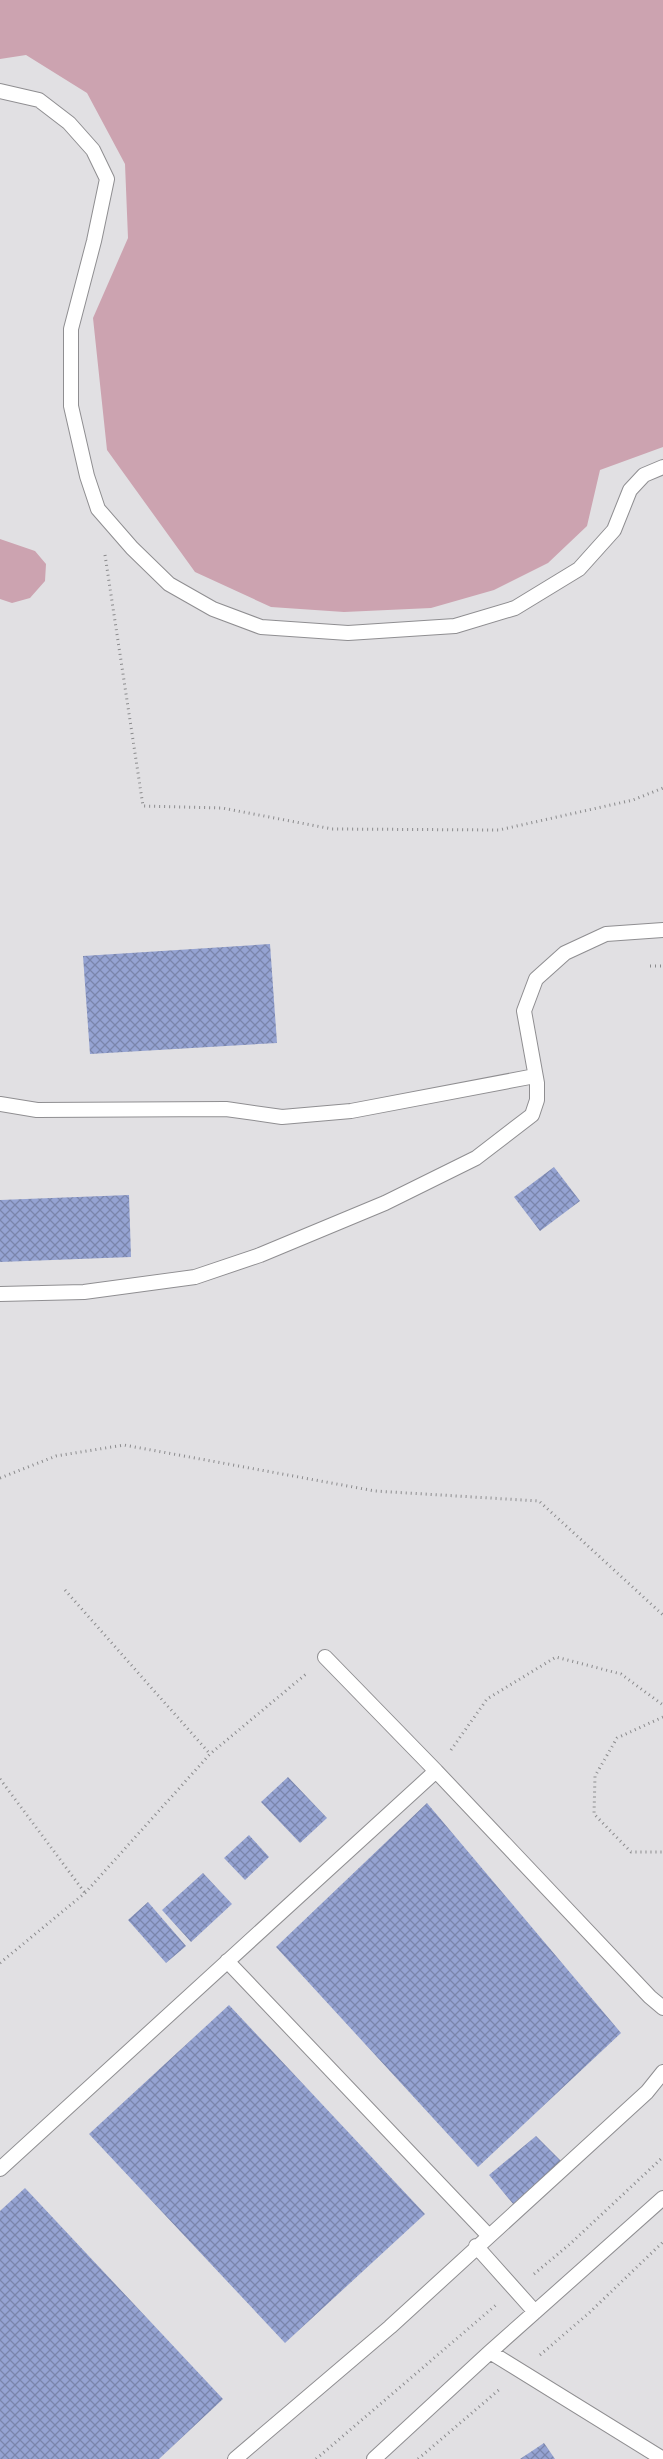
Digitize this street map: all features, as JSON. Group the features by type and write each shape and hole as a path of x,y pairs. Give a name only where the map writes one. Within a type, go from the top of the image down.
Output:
{"lane":[{"path":"0,91 38,100 69,123 93,150 107,179 94,242 71,329 71,406 87,476 98,509 132,548 170,584 213,609 261,628 348,633 454,626 515,608 579,569 614,530 630,490 644,475 663,467"},
{"path":"0,1294 84,1292 195,1278 260,1255 385,1204 476,1158 532,1114 537,1100 524,1011 536,978 565,953 606,934 663,930"},
{"path":"0,1104 38,1110 226,1109 282,1117 351,1111 535,1076"},
{"path":"325,1657 650,1997 663,2008"},
{"path":"0,2169 436,1771"},
{"path":"227,1961 488,2235"},
{"path":"235,2459 390,2327 488,2235 647,2092 663,2072"},
{"path":"374,2459 490,2352 663,2198"},
{"path":"476,2246 535,2312"},
{"path":"490,2352 663,2459"}],"path":[{"path":"98,509 142,806 222,808 332,829 499,830 633,800 663,788"},
{"path":"650,966 663,966"},
{"path":"0,1478 56,1456 124,1445 376,1491 540,1501 663,1615"},
{"path":"65,1590 210,1754"},
{"path":"0,1963 85,1893 210,1754 325,1657"},
{"path":"436,1771 488,1699 556,1657 621,1674 663,1705"},
{"path":"663,1717 617,1738 595,1776 594,1814 631,1852 663,1852"},
{"path":"0,1779 85,1893"},
{"path":"316,2459 514,2289 570,2244 663,2157"}],"shaded area":[{"path":"0,0 663,0 663,447 600,470 587,526 548,563 494,590 431,608 344,612 271,607 195,572 107,450 93,318 128,238 125,164 87,93 26,55 0,59"},
{"path":"0,539 35,551 46,564 45,581 30,598 12,603 0,599"}],"building":[{"path":"270,944 277,1043 90,1054 83,956"},
{"path":"554,1167 580,1201 540,1231 514,1197"},
{"path":"129,1195 131,1257 0,1262 0,1200"},
{"path":"288,1777 327,1818 300,1843 261,1802"},
{"path":"427,1803 621,2033 478,2167 276,1947"},
{"path":"249,1835 269,1857 245,1880 224,1858"},
{"path":"203,1873 232,1904 191,1942 162,1910"},
{"path":"148,1902 186,1946 166,1963 128,1920"},
{"path":"229,2005 425,2214 285,2343 89,2134"},
{"path":"536,2136 563,2163 514,2205 489,2175"},
{"path":"25,2188 223,2399 159,2459 0,2459 0,2211"},
{"path":"544,2443 555,2459 520,2459"}]}
